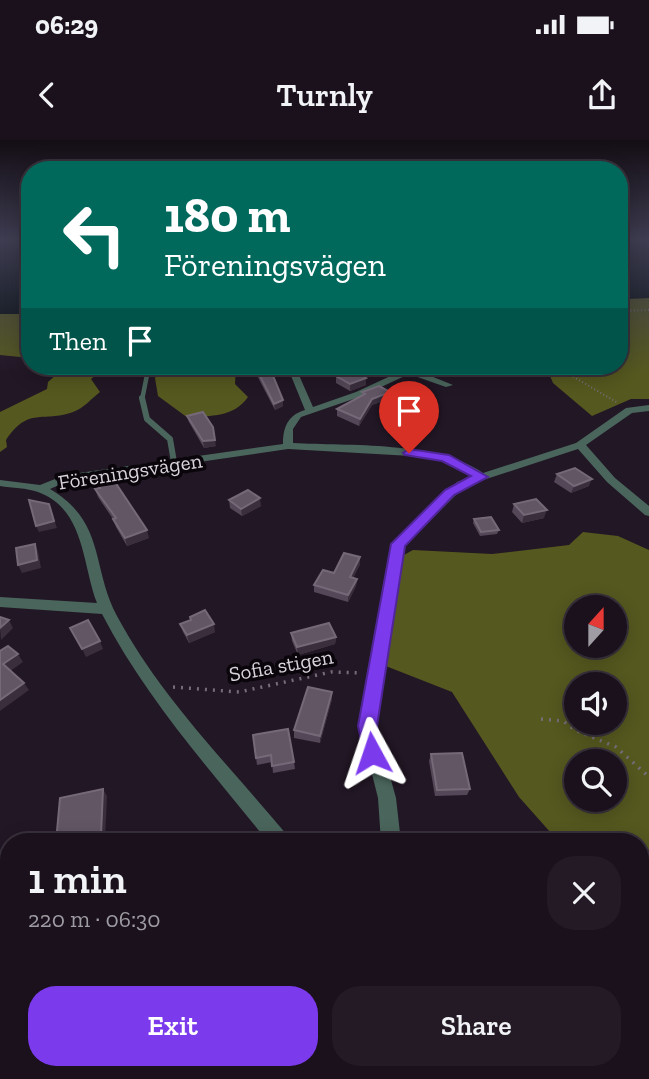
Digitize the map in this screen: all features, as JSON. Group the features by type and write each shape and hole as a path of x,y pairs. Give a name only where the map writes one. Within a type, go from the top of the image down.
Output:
{"street":[{"path":"295,375 310,411"},
{"path":"288,446 290,422 310,411 398,375"},
{"path":"426,375 449,385"},
{"path":"391,833 392,816 372,753 368,726 398,544 461,484 580,445 629,410 649,408"},
{"path":"580,445 611,480 649,512"},
{"name":"Föreningsvägen","path":"41,489 65,478 288,446 430,454 466,466 481,477"},
{"path":"0,483 41,489"},
{"name":"Föreningsvägen","path":"41,489 59,497 78,516 106,609 139,671 269,833"},
{"path":"0,602 106,609"}],"lane":[{"path":"147,375 140,407 151,428 170,439 174,462"}],"path":[{"path":"628,311 649,310"},
{"path":"570,375 629,410"},
{"name":"Sofia stigen","path":"150,684 239,692 308,679 328,670 348,670 375,676"},
{"path":"541,719 563,721 575,730 616,747 649,777"}],"green space":[{"path":"649,298 649,399 631,399 592,416 553,383 550,375 628,375 628,299"},
{"path":"0,314 21,314 21,357 0,355"},
{"path":"56,375 96,375 91,379 100,392 73,412 36,417 22,423 14,429 6,440 7,447 0,452 0,412 47,389 48,382"},
{"path":"156,375 236,375 235,384 248,397 229,412 188,418 158,396"},
{"path":"583,532 618,536 649,550 649,833 551,833 519,797 452,692 373,661 393,561 413,550 492,554 569,545"}],"shaded area":[{"path":"0,285 21,285 21,314 0,314"},
{"path":"628,285 649,285 649,298 628,299"}],"building":[{"path":"260,375 273,375 283,400 274,404"},
{"path":"361,375 366,378 350,384 336,376"},
{"path":"379,386 390,392 372,399 360,419 337,409 365,394 362,392"},
{"path":"203,412 213,427 215,440 203,441 187,416"},
{"path":"575,468 592,479 574,486 557,474"},
{"path":"113,479 147,530 125,538 113,519 116,518 95,489 100,488 97,484"},
{"path":"248,490 260,498 241,509 229,500"},
{"path":"536,499 547,510 524,515 514,504"},
{"path":"29,500 49,504 54,521 36,526"},
{"path":"491,517 499,530 481,532 474,519"},
{"path":"35,544 37,560 18,565 16,548"},
{"path":"344,553 360,557 350,577 357,579 348,595 314,585 323,570 334,573"},
{"path":"205,610 214,624 187,635 180,624"},
{"path":"0,617 9,620 0,628"},
{"path":"88,620 100,641 82,649 70,628"},
{"path":"329,623 336,637 297,647 291,633"},
{"path":"8,646 18,654 3,664 24,683 0,700 0,651"},
{"path":"308,687 332,692 320,736 294,730"},
{"path":"288,729 294,762 272,766 271,755 256,758 253,735"},
{"path":"462,753 470,789 437,790 431,754"},
{"path":"103,789 101,833 57,833 60,798"}],"route":[{"path":"372,753 368,726 398,544 450,492 461,484 481,477 466,466 445,457 409,453"}]}
